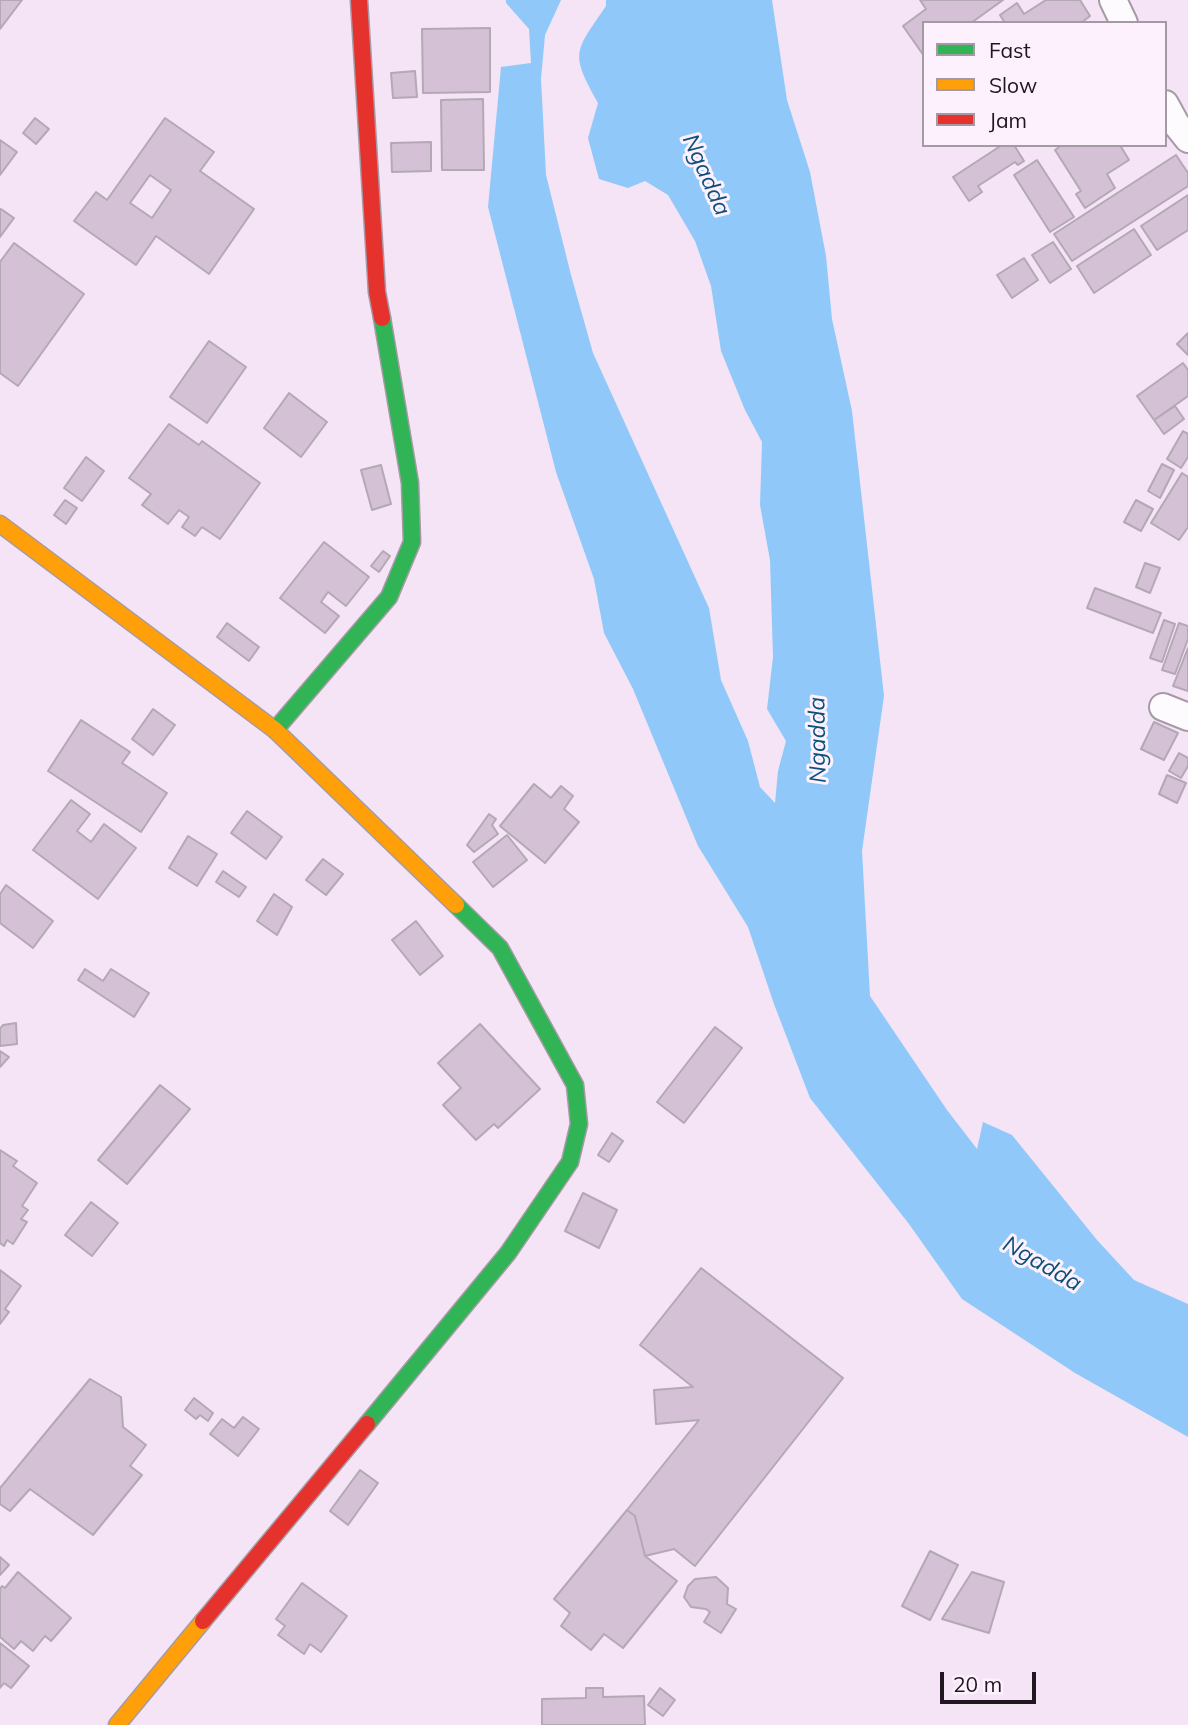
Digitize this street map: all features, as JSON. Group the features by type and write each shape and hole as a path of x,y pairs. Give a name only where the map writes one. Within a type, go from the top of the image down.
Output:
{"street":[{"path":"275,730 388,597 412,542 410,483 377,292 359,0"},
{"path":"1113,0 1123,21"},
{"path":"1167,108 1188,139"},
{"path":"2,530 275,730 500,948 575,1086 579,1124 570,1162 508,1253 117,1725"},
{"path":"1163,708 1188,717"}],"water":[{"name":"Ngadda","path":"506,0 561,0 545,35 541,79 546,175 571,275 593,353 709,608 721,680 748,741 760,787 775,803 778,771 786,741 767,709 773,657 770,560 760,505 762,442 745,410 721,351 711,286 695,241 668,195 645,181 628,188 599,179 588,138 598,103 580,62 582,44 606,6 606,0 772,0 787,100 810,172 826,256 832,319 852,411 884,696 862,851 870,996 947,1110 977,1149 983,1122 1012,1135 1097,1240 1134,1280 1188,1304 1188,1437 1075,1373 962,1299 909,1224 810,1098 748,927 698,846 633,689 604,633 594,579 556,472 488,207 501,67 531,63 529,29"}],"building":[{"path":"0,0 22,0 0,29"},
{"path":"920,0 1003,0 974,21 922,21 922,53 903,26 926,9"},
{"path":"1046,0 1080,0 1090,16 1084,21 1004,21 1000,15 1017,3 1024,14"},
{"path":"490,28 490,92 423,93 422,29"},
{"path":"415,71 417,97 393,98 391,73"},
{"path":"483,99 484,170 442,170 441,100"},
{"path":"35,118 49,129 36,144 23,133"},
{"path":"165,118 214,152 200,171 254,209 209,274 156,236 136,265 74,221 96,192 107,200","holes":["150,175 171,190 152,218 130,203"]},
{"path":"0,140 17,152 0,175"},
{"path":"431,142 431,171 392,172 391,143"},
{"path":"999,147 1015,147 1024,161 1018,165 1015,162 978,186 982,192 969,201 953,177"},
{"path":"1059,147 1121,147 1129,160 1107,174 1115,188 1085,208 1076,194 1081,191 1055,150"},
{"path":"1176,155 1188,173 1188,186 1072,261 1054,234"},
{"path":"1037,160 1074,217 1050,232 1014,175"},
{"path":"1188,195 1188,230 1157,250 1141,226"},
{"path":"0,210 14,218 0,237"},
{"path":"1134,229 1151,255 1094,293 1077,266"},
{"path":"1053,242 1071,269 1050,283 1032,255"},
{"path":"14,243 84,294 18,386 0,373 0,262"},
{"path":"1024,258 1038,280 1012,298 997,275"},
{"path":"1188,333 1188,355 1177,344"},
{"path":"209,341 246,367 207,423 170,397"},
{"path":"1183,363 1188,370 1188,396 1154,420 1137,396"},
{"path":"289,393 327,422 301,457 264,428"},
{"path":"1175,406 1184,419 1164,434 1154,420"},
{"path":"169,424 199,445 202,441 260,483 220,539 202,527 195,536 182,527 189,517 179,510 168,524 142,505 151,494 129,478"},
{"path":"1183,431 1188,434 1188,457 1181,468 1167,459"},
{"path":"86,457 104,471 82,501 64,488"},
{"path":"1162,464 1174,470 1160,498 1148,491"},
{"path":"381,465 391,504 372,510 361,470"},
{"path":"1182,473 1188,477 1188,527 1179,540 1151,523"},
{"path":"65,500 77,508 66,524 54,515"},
{"path":"1136,500 1153,509 1141,531 1124,522"},
{"path":"324,542 369,577 346,606 328,592 321,602 339,616 325,633 280,598"},
{"path":"383,551 390,556 379,572 371,566"},
{"path":"1145,563 1160,568 1150,593 1136,587"},
{"path":"1095,588 1161,613 1153,633 1087,608"},
{"path":"1164,620 1175,624 1162,662 1150,658"},
{"path":"227,623 259,647 249,661 217,637"},
{"path":"1179,623 1188,626 1188,639 1175,674 1162,670"},
{"path":"1188,648 1188,691 1173,686"},
{"path":"153,709 175,725 153,755 132,739"},
{"path":"81,720 130,752 122,763 167,793 141,832 48,771"},
{"path":"1154,722 1178,733 1164,760 1141,749"},
{"path":"1179,753 1188,758 1188,766 1181,778 1169,771"},
{"path":"1167,775 1186,783 1177,803 1159,794"},
{"path":"534,784 551,798 561,786 573,796 564,809 579,822 545,863 500,826"},
{"path":"71,800 90,814 77,831 91,842 104,824 136,848 98,899 33,850"},
{"path":"247,811 282,837 266,859 231,833"},
{"path":"489,814 496,819 492,825 498,834 474,852 467,845"},
{"path":"507,835 527,860 493,887 473,862"},
{"path":"188,836 217,854 197,886 169,868"},
{"path":"323,859 343,874 326,895 306,880"},
{"path":"223,871 246,887 239,897 216,882"},
{"path":"6,885 53,921 33,948 0,923 0,894"},
{"path":"274,894 292,907 277,935 257,921"},
{"path":"416,921 443,956 420,975 392,940"},
{"path":"85,969 103,981 111,969 149,993 134,1017 78,980"},
{"path":"16,1023 17,1044 0,1046 0,1029 3,1025"},
{"path":"480,1024 540,1089 498,1128 494,1124 476,1140 443,1105 461,1088 438,1063"},
{"path":"715,1027 742,1048 684,1123 657,1102"},
{"path":"0,1051 9,1057 0,1067"},
{"path":"160,1085 190,1109 127,1184 98,1160"},
{"path":"612,1133 623,1141 609,1162 598,1155"},
{"path":"0,1150 17,1161 13,1166 37,1183 22,1206 28,1210 21,1219 27,1222 13,1244 7,1240 4,1246 0,1243"},
{"path":"583,1193 617,1210 599,1248 565,1231"},
{"path":"91,1202 118,1223 92,1256 65,1235"},
{"path":"701,1268 843,1378 695,1566 674,1549 645,1556 635,1516 627,1510 699,1420 656,1424 654,1390 693,1387 640,1345"},
{"path":"0,1270 21,1286 5,1309 9,1312 0,1324"},
{"path":"90,1379 121,1397 123,1427 146,1445 130,1466 142,1475 93,1535 30,1489 10,1511 0,1504 0,1488"},
{"path":"194,1398 213,1413 208,1421 200,1415 196,1419 185,1410"},
{"path":"243,1417 259,1429 238,1456 210,1434 222,1419 234,1428"},
{"path":"360,1470 378,1483 348,1525 330,1511"},
{"path":"627,1510 635,1516 645,1556 677,1581 623,1648 604,1634 591,1650 561,1626 570,1613 554,1599"},
{"path":"930,1551 958,1565 930,1620 902,1606"},
{"path":"0,1557 9,1565 0,1575"},
{"path":"18,1572 71,1618 51,1641 45,1636 33,1651 21,1641 14,1649 0,1637 0,1589 2,1586 5,1588"},
{"path":"972,1572 1004,1582 989,1633 942,1619"},
{"path":"716,1577 728,1588 727,1604 736,1609 721,1633 704,1622 710,1612 691,1607 684,1597 688,1586 695,1579"},
{"path":"302,1583 347,1616 321,1652 310,1644 304,1654 278,1635 285,1626 276,1619"},
{"path":"0,1643 29,1666 11,1688 4,1683 0,1688"},
{"path":"586,1688 603,1688 603,1697 644,1696 645,1725 542,1725 542,1699 586,1698"},
{"path":"660,1688 675,1700 663,1716 648,1705"}],"traffic: fast":[{"path":"275,730 389,597 412,542 410,483 382,318"},
{"path":"367,1424 508,1253 570,1162 579,1124 575,1085 500,948 456,905"}],"traffic: slow":[{"path":"0,524 275,730 456,905"},
{"path":"117,1725 203,1621"}],"traffic: jam":[{"path":"359,0 377,292 382,318"},
{"path":"203,1621 367,1424"}]}
